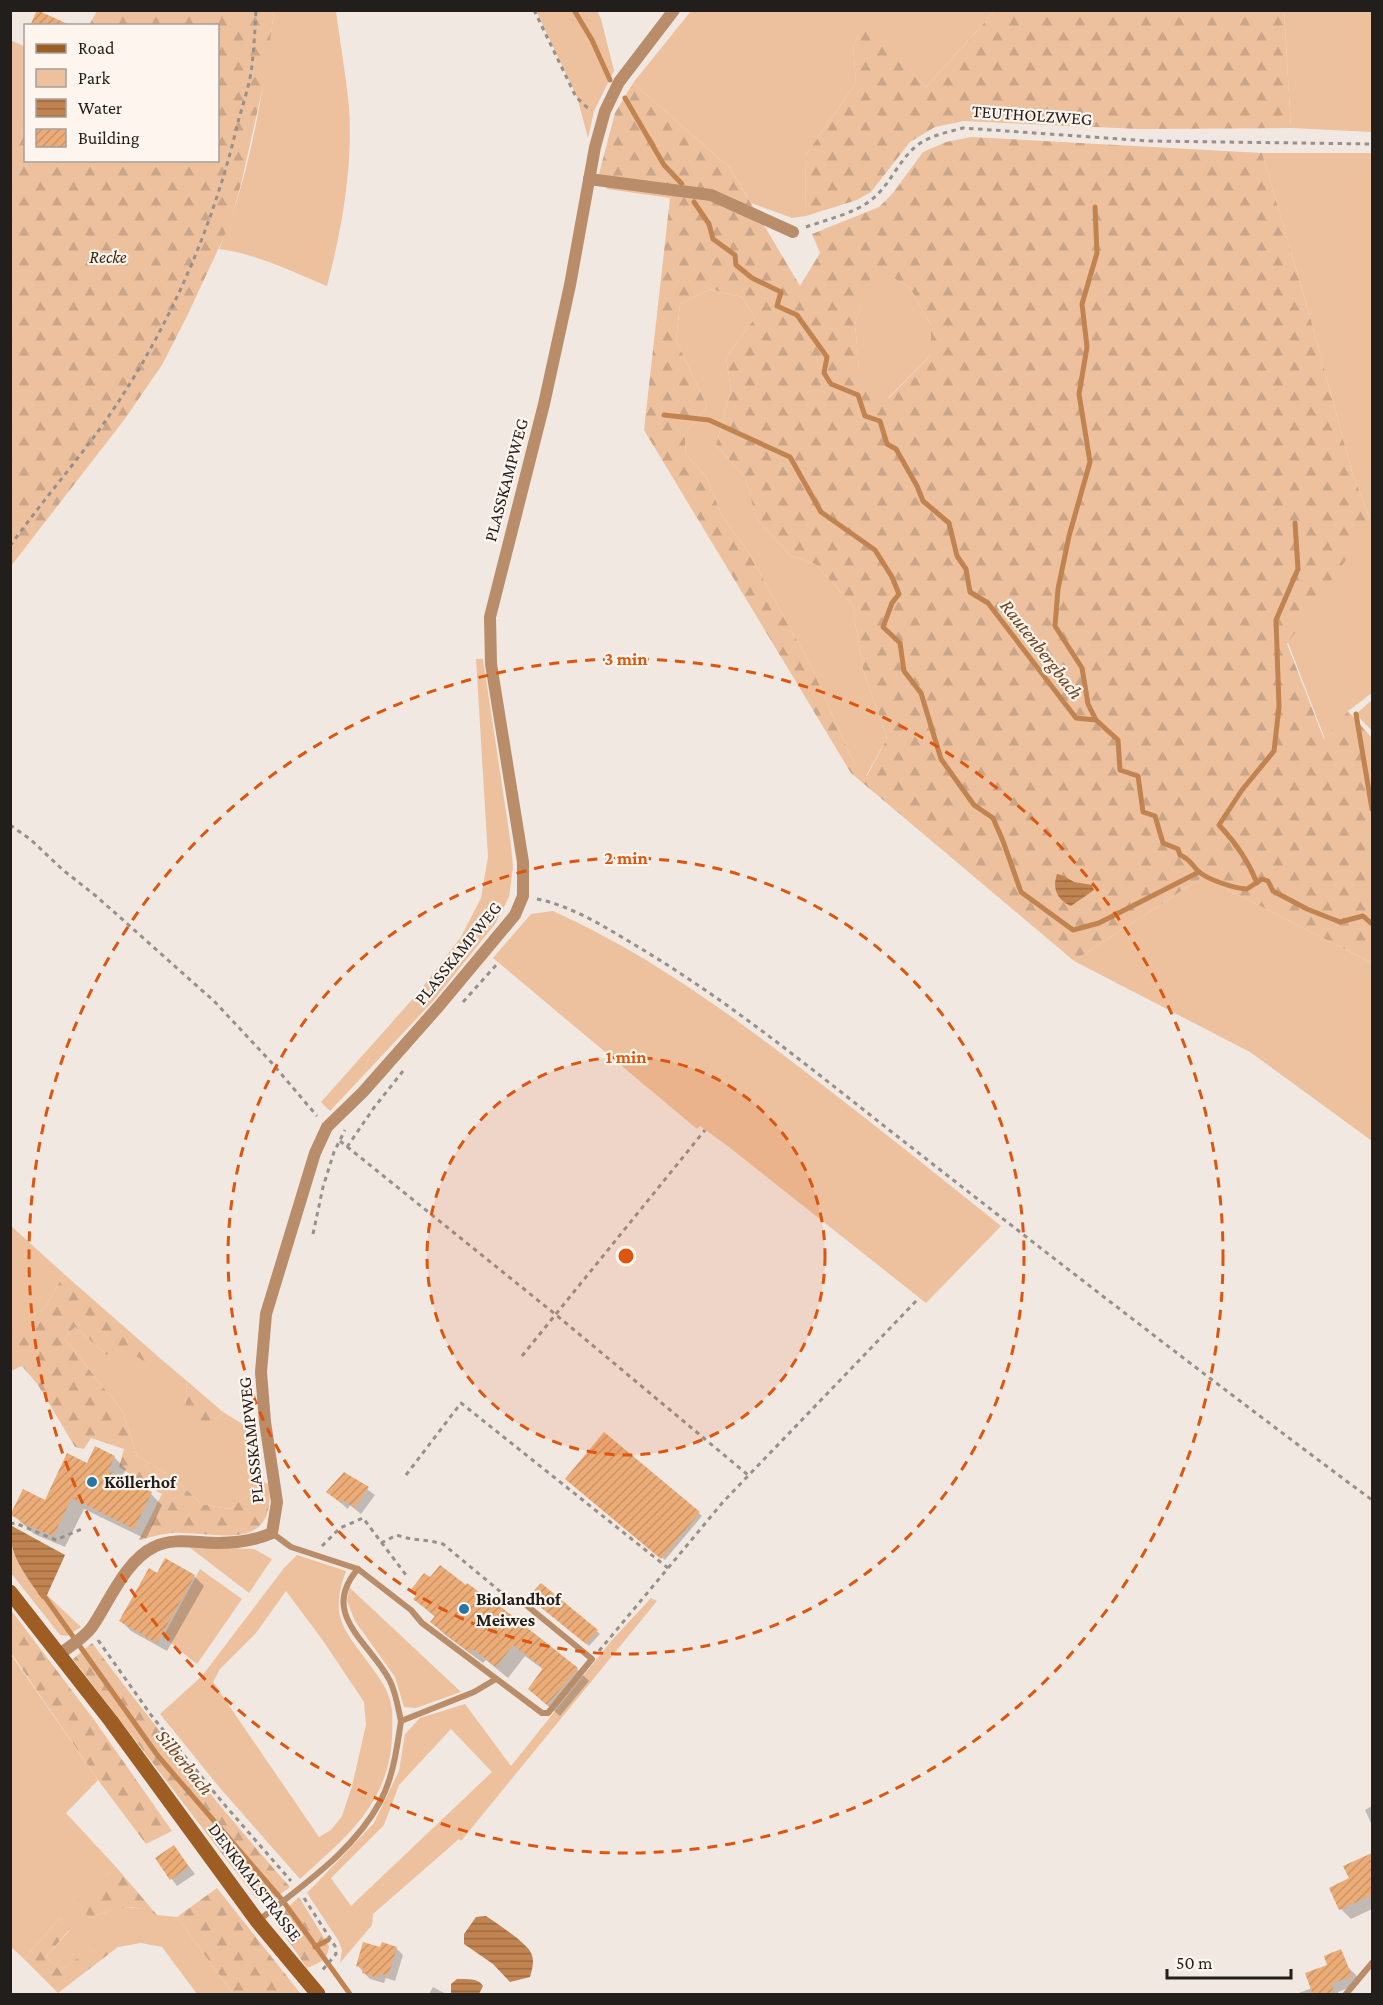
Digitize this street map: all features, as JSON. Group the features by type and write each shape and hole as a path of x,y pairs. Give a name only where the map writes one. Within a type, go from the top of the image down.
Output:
{"main road":[{"name":"DENKMALSTRASSE","path":"10,1592 64,1650 258,1922 318,1995"}],"street":[{"name":"PLASSKAMPWEG","path":"272,1533 277,1502 265,1422 261,1372 266,1314 315,1153 327,1127 363,1092 439,1006 515,915 523,896 523,862 491,664 490,617 544,404 603,117 619,82 674,10"},
{"path":"589,179 711,195 793,232"},
{"path":"64,1650 87,1632 139,1557 153,1547 169,1542 237,1542 253,1540 272,1533"}],"lane":[{"path":"272,1533 291,1547 358,1569 411,1610 422,1623 496,1679 542,1713 549,1713 592,1659 520,1600 510,1600"},
{"path":"258,1922 336,1857 361,1830 381,1801 394,1762 401,1722 390,1680 348,1624 344,1602 347,1582 358,1569"},
{"path":"401,1722 474,1692 496,1679"},
{"path":"1346,1995 1372,1962"}],"path":[{"path":"10,546 104,423 152,345 177,296 206,231 232,149 252,67 256,10"},
{"path":"534,10 576,97 589,110 603,117"},
{"name":"TEUTHOLZWEG","path":"793,232 870,202 919,144 940,134 963,128 1149,141 1372,144"},
{"path":"10,825 30,839 214,1001 327,1127"},
{"path":"523,896 548,901 606,927 660,960 762,1030 1002,1218 1372,1500"},
{"path":"459,1007 498,963"},
{"path":"347,1147 373,1108 406,1066"},
{"path":"522,1356 705,1130"},
{"path":"313,1234 323,1187 334,1152 345,1131"},
{"path":"340,1141 555,1314 747,1475"},
{"path":"592,1659 747,1475 919,1298"},
{"path":"406,1475 461,1403 668,1568"},
{"path":"316,1554 339,1528 363,1518 406,1575"},
{"path":"10,1524 15,1523 56,1540 84,1528"},
{"path":"381,1543 397,1535 409,1540 433,1541 443,1544 510,1600"},
{"path":"87,1632 223,1803 298,1889 335,1946 336,1954 322,1970"}],"green space":[{"name":"Recke","path":"97,11 274,11 266,73 230,224 187,316 162,365 124,420 11,566 10,158 24,124 24,162 219,162 219,24 90,24"},
{"path":"274,11 336,11 350,130 348,175 342,220 327,286 260,259 219,249 230,222 247,163 266,70"},
{"path":"536,11 597,11 601,19 614,71 594,111 588,138 577,97"},
{"path":"691,11 995,11 926,87 863,25 853,46 856,83 805,156 806,216 792,218 751,203 730,168 633,83"},
{"path":"995,11 1284,11 1291,128 1139,129 964,121 935,127 910,142 871,192 857,200 806,216 805,156 856,83 853,46 863,24 926,87"},
{"path":"1284,11 1372,11 1372,132 1291,128"},
{"path":"10,40 24,46 24,125 11,158"},
{"path":"633,83 730,168 800,286 820,253 812,234 879,207 893,193 923,152 946,142 971,137 1262,153 1311,320 1352,472 1370,519 1360,540 1287,644 1324,739 1348,711 1372,738 1372,963 1203,877 1074,961 851,773 644,430 670,198 607,189 599,174 615,113","holes":["874,266 910,288 931,325 931,355 889,398 859,369 855,324","710,289 742,297 755,318 726,357 731,390 716,445 745,477 756,518 791,556 815,564 852,604 863,669 887,738 867,776 851,757 810,664 749,553 722,516 706,476 686,455 685,434 707,406 676,340 680,304"]},
{"path":"1262,153 1372,153 1372,693 1348,711 1325,739 1287,640 1370,519 1352,472 1311,320"},
{"path":"873,265 910,288 931,325 931,355 888,398 859,370 855,324"},
{"path":"710,289 742,297 755,318 726,357 731,390 716,445 745,477 756,518 791,556 815,564 852,604 863,669 887,738 866,776 851,757 810,664 749,553 722,516 706,476 686,455 685,434 707,406 676,340 680,304"},
{"path":"476,659 483,659 511,845 513,867 509,897 495,924 434,1000 330,1111 321,1102 418,993 461,937 481,898 488,857"},
{"path":"1372,700 1372,731 1356,714"},
{"path":"1203,877 1372,963 1372,1141 1250,1052 1074,961"},
{"path":"553,911 587,927 652,964 714,1004 828,1089 1001,1226 926,1303 725,1144 700,1126 697,1129 493,958 531,914"},
{"path":"10,1225 64,1274 45,1308 11,1328"},
{"path":"64,1274 161,1359 148,1364 124,1348 107,1355 75,1327 65,1339 123,1412 137,1456 177,1480 201,1504 229,1509 265,1483 269,1484 269,1505 264,1520 256,1529 244,1534 176,1533 139,1540 162,1494 119,1467 124,1449 91,1438 84,1449 75,1447 38,1385 22,1366 11,1371 10,1328 45,1308"},
{"path":"75,1327 107,1355 124,1347 148,1363 161,1359 187,1381 185,1409 217,1419 223,1412 244,1425 265,1483 229,1509 201,1504 177,1480 137,1456 123,1412 65,1339"},
{"path":"187,1381 223,1412 217,1419 203,1422 185,1409"},
{"path":"10,1545 25,1574 42,1598 47,1595 81,1627 67,1636 60,1635 11,1573"},
{"path":"189,1547 254,1549 272,1559 249,1593"},
{"path":"297,1555 346,1571 339,1601 343,1624 388,1693 392,1712 389,1762 373,1801 348,1834 300,1879 220,1788 160,1714 202,1676 284,1568","holes":["286,1591 364,1702 366,1725 352,1786 342,1816 331,1830 319,1837 213,1682 220,1669 256,1633"]},
{"path":"200,1569 242,1599 197,1664 163,1637"},
{"path":"349,1587 461,1692 416,1708 404,1707 395,1677 355,1621 347,1601"},
{"path":"651,1598 657,1601 461,1841 459,1839 373,1914 372,1925 340,1963 342,1950 338,1940 307,1893 374,1823 399,1771 405,1734 420,1718 465,1704 511,1766 612,1640","holes":["451,1729 492,1772 351,1906 331,1878 384,1825 399,1785"]},
{"path":"11,1610 95,1721 172,1831 146,1844 98,1780 11,1653"},
{"path":"92,1643 188,1767 290,1887 271,1901 256,1898 73,1659"},
{"path":"10,1653 98,1780 66,1813 116,1867 78,1901 89,1918 120,1907 147,1909 157,1915 177,1917 233,1994 197,1994 162,1947 141,1943 118,1947 107,1936 61,1971 46,1957 70,1930 59,1919 24,1959 11,1947"},
{"path":"116,1867 157,1915 131,1907 115,1909 89,1918 77,1901"},
{"path":"217,1888 301,1994 233,1994 177,1917"},
{"path":"299,1897 329,1946 325,1958 307,1968 274,1920"},
{"path":"59,1919 70,1929 46,1957 61,1971 107,1935 118,1947 58,1993 24,1959"}],"water":[{"path":"1057,874 1074,882 1092,885 1094,890 1071,906 1057,893 1055,884"},
{"path":"12,1526 65,1555 47,1595 42,1599 15,1555 12,1545"},
{"path":"486,1916 511,1933 531,1953 533,1965 530,1977 510,1982 493,1964 464,1944 464,1934 476,1917"},
{"path":"457,1979 475,1980 483,1986 479,1994 451,1994 451,1984"}],"building":[{"path":"37,10 68,24 31,24"},
{"path":"604,1432 700,1512 661,1559 565,1479"},
{"name":"Köllerhof","path":"95,1446 115,1456 108,1471 152,1492 134,1529 72,1498 53,1536 20,1522 21,1520 10,1515 23,1489 45,1500 67,1453 87,1463"},
{"path":"344,1472 369,1487 354,1508 343,1500 341,1503 326,1492"},
{"path":"165,1558 195,1575 157,1643 119,1621 149,1568 157,1573"},
{"path":"440,1565 466,1585 467,1583 490,1600 491,1598 578,1668 547,1705 528,1689 543,1668 513,1645 496,1667 473,1649 470,1653 430,1622 435,1616 413,1599 416,1596 410,1591 424,1573 430,1577"},
{"path":"541,1583 598,1630 586,1644 528,1597"},
{"path":"174,1845 189,1867 170,1880 155,1858"},
{"path":"1372,1853 1372,1895 1339,1910 1329,1888 1349,1878 1343,1866"},
{"path":"363,1942 380,1947 382,1942 397,1947 388,1976 380,1973 378,1978 362,1973 363,1968 356,1966"},
{"path":"1341,1949 1352,1976 1331,1984 1335,1995 1313,1995 1305,1973 1327,1965 1324,1956"}],"waterway":[{"name":"Rautenbergbach","path":"574,10 592,40 610,80"},
{"name":"Rautenbergbach","path":"625,98 664,165 682,184"},
{"name":"Rautenbergbach","path":"694,202 709,224 713,239 735,255 736,265 752,278 781,292 777,306 797,315 827,357 824,373 831,384 858,395 865,416 880,421 887,444 896,449 923,501 949,523 957,556 966,569 970,592 988,603 1076,718 1096,720 1118,740 1120,770 1138,776 1143,812 1155,816 1163,843 1178,849 1180,855 1198,871 1214,880 1247,889 1262,879 1268,881 1273,891 1307,909 1340,922 1363,916 1372,924"},
{"path":"1095,207 1097,253 1082,304 1087,347 1079,394 1090,462 1069,536 1058,589 1055,626 1082,668 1088,704 1096,720"},
{"path":"664,415 709,420 790,457 821,512 875,550 892,577 899,594 892,603 883,627 900,643 904,671 921,693 941,759 974,805 993,818 1021,892 1073,930 1099,923 1199,872"},
{"path":"1257,883 1241,852 1219,825 1242,790 1274,751 1279,707 1276,620 1298,569 1295,523"},
{"path":"1356,714 1372,809"},
{"name":"Silberbach","path":"42,1593 158,1756 283,1901 350,1994"},
{"path":"315,1947 328,1940"}],"place":[{"name":"Köllerhof","path":"92,1482"},
{"name":"Biolandhof Meiwes","path":"464,1609"}]}
